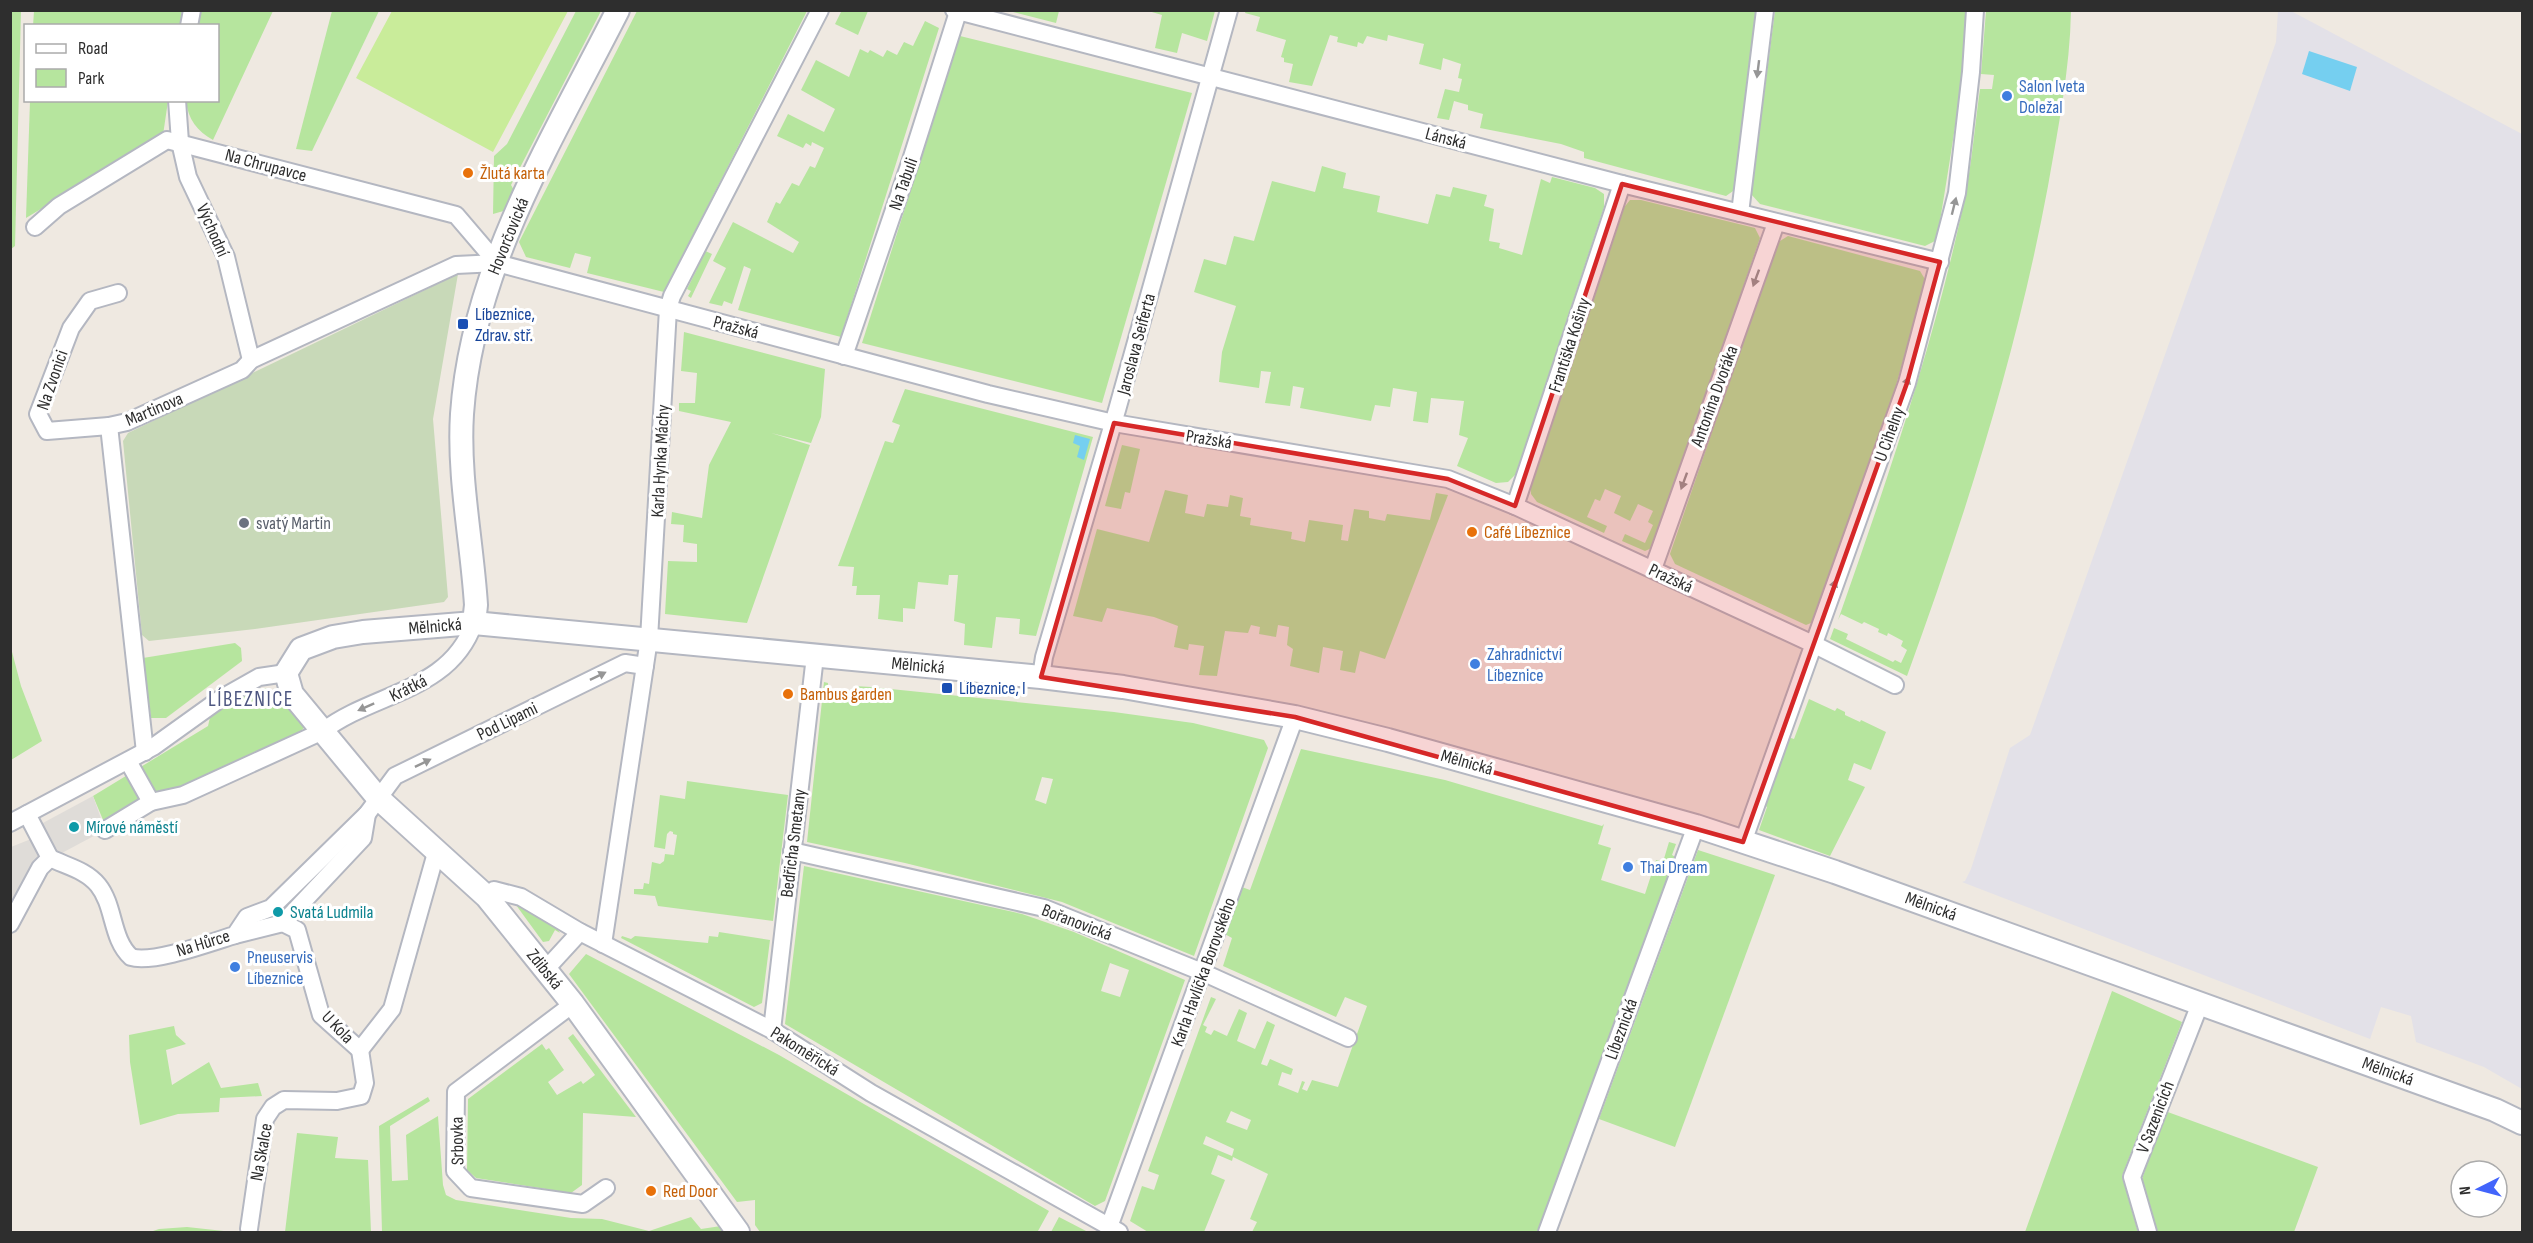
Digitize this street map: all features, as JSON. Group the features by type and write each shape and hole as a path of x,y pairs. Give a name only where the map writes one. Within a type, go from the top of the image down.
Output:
{"main road":[{"name":"Hovorčovická","path":"474,623 476,604 463,465 462,414 476,329 497,263 524,193 618,10"},
{"name":"Mělnická","path":"286,673 301,649 333,637 363,632 474,623 1041,677 1123,687 1258,709 1388,740 1696,826 1834,872 2495,1110 2523,1123"},
{"path":"286,673 292,694 323,731"},
{"name":"Zdibská","path":"323,731 372,806 436,853 487,897 573,1004 738,1233"}],"street":[{"name":"Karla Hynka Máchy","path":"603,944 649,639 668,309 672,296 820,10"},
{"name":"Jaroslava Seiferta","path":"1041,677 1044,657 1113,423 1229,10"},
{"path":"1740,213 1765,10"},
{"name":"U Cihelny","path":"1743,842 1907,383 1957,193 1971,72 1975,10"},
{"name":"Lánská","path":"956,11 1622,184 1940,262"},
{"name":"Na Tabuli","path":"844,356 956,11"},
{"name":"Východní","path":"177,102 180,142 188,177 226,257 251,360"},
{"name":"Na Chrupavce","path":"35,227 59,206 167,140 456,215 497,263"},
{"name":"Františka Košiny","path":"1515,506 1622,184"},
{"name":"Antonína Dvořáka","path":"1653,569 1776,223"},
{"name":"Pražská","path":"497,263 988,394 1113,423 1448,479 1515,506 1653,569 1895,685"},
{"name":"Martinova","path":"145,752 109,426 127,422 242,370 251,360 456,265 497,263"},
{"name":"Na Zvonici","path":"109,426 47,431 38,414 71,327 90,301 118,293"},
{"name":"Krátká","path":"323,731 339,719 427,680 448,665 463,648 474,623"},
{"name":"Bedřicha Smetany","path":"772,1030 815,656"},
{"name":"Pod Lipami","path":"372,806 395,776 625,663 645,666"},
{"path":"10,823 145,752 220,699 260,677 286,673"},
{"name":"Karla Havlíčka Borovského","path":"1114,1230 1202,972 1295,717"},
{"path":"105,830 151,802 183,795 323,731"},
{"path":"128,761 151,802"},
{"path":"235,935 283,923 363,838 372,806"},
{"name":"Na Hůrce","path":"50,858 82,872 99,885 110,906 125,952 135,958 147,958 194,948 235,935 247,916 271,908 372,806"},
{"path":"10,924 40,868 50,858 27,814"},
{"name":"Líbeznická","path":"1547,1233 1696,826"},
{"name":"Bořanovická","path":"792,851 1044,908 1202,972 1348,1038"},
{"name":"U Kola","path":"283,923 297,930 321,1015 360,1050 392,1009 436,853"},
{"name":"Pakoměřická","path":"487,897 494,890 500,890 521,897 580,932 772,1030 871,1093 1114,1230"},
{"path":"546,969 580,932"},
{"name":"Srbovka","path":"573,1004 456,1092 455,1171 471,1188 583,1204 606,1188"},
{"name":"V Sazenicích","path":"2148,1233 2132,1178 2200,1004"},
{"name":"Na Skalce","path":"249,1229 265,1119 273,1107 284,1100 337,1101 361,1096 365,1083 360,1050"}],"highlighted area":[{"path":"1622,184 1940,262 1907,383 1743,842 1295,717 1041,677 1114,423 1448,479 1515,506"}],"shaded area":[{"path":"2278,11 2291,11 2522,134 2522,1089 2484,1067 2416,1042 2411,1016 2381,1007 2370,1039 1962,882 1965,881 1971,869 2010,748 2030,735 2276,42"},
{"name":"Mírové náměstí","path":"93,796 105,830 60,854 41,824"},
{"path":"31,839 38,855 11,910 11,847"}],"green space":[{"path":"21,10 15,246 11,249 10,11"},
{"path":"34,10 182,11 180,24 33,24"},
{"path":"842,10 868,11 858,35 835,24"},
{"path":"1145,10 1215,11 1207,41 1182,33 1177,53 1155,48 1162,15"},
{"path":"1246,10 1756,11 1736,189 1726,196 1584,158 1584,152 1561,144 1480,128 1483,114 1468,110 1468,105 1454,101 1449,120 1437,118 1445,89 1459,92 1462,79 1458,78 1461,64 1443,58 1441,70 1419,64 1424,44 1388,35 1387,41 1367,36 1363,44 1358,42 1357,47 1337,42 1338,37 1330,35 1312,86 1289,82 1293,64 1284,62 1284,58 1281,57 1286,40 1256,31 1260,17 1245,13"},
{"path":"198,11 273,11 213,140 194,124 186,102 219,102 219,24 195,24"},
{"path":"332,11 379,11 312,151 296,149"},
{"path":"392,11 568,11 493,152 356,78"},
{"path":"576,11 601,11 511,185 515,192 507,210 493,214 494,156 507,144"},
{"path":"637,11 807,11 664,292 587,273 591,257 575,253 570,268 526,257 519,242"},
{"path":"1009,11 1059,11 1056,23"},
{"path":"1775,11 1968,11 1959,97 1937,240 1925,246 1760,204 1751,194"},
{"path":"1986,11 2071,11 2066,77 2048,186 2005,373 1969,495 1907,676 1830,639 1834,628 1848,634 1846,639 1893,662 1895,660 1901,663 1907,650 1901,646 1903,641 1888,633 1887,636 1878,632 1879,629 1864,622 1862,624 1841,614 1838,620 1909,410 1953,251 1972,157 1980,89 1992,89 1994,75 1981,74"},
{"path":"925,21 939,28 841,337 738,310 751,269 744,266 732,304 724,301 722,306 709,303 726,268 713,261 733,222 793,253 799,242 767,222 776,202 780,204 792,183 799,186 810,166 815,168 824,148 812,142 811,146 806,143 803,148 777,136 788,114 824,132 835,109 801,90 816,60 849,77 860,49 868,53 870,50 883,57 887,50 897,55 904,42 913,46"},
{"path":"960,36 1192,93 1102,403 862,343"},
{"path":"30,102 168,102 163,135 26,218"},
{"path":"1322,166 1346,173 1343,188 1380,196 1377,212 1428,224 1436,194 1450,197 1453,187 1487,195 1484,206 1494,209 1489,241 1500,243 1499,248 1522,255 1541,179 1550,183 1552,177 1595,188 1604,194 1604,207 1516,474 1508,482 1496,483 1457,466 1468,438 1459,435 1464,401 1431,398 1428,423 1413,421 1417,392 1393,388 1390,407 1375,405 1371,421 1300,408 1304,388 1293,386 1290,406 1265,403 1271,372 1261,371 1259,388 1219,382 1222,352 1236,306 1194,292 1204,259 1226,265 1234,236 1254,241 1272,181 1315,192"},
{"path":"1630,200 1641,200 1755,228 1760,238 1654,547 1645,551 1622,541 1625,534 1645,543 1653,525 1648,522 1653,511 1638,504 1630,521 1614,513 1621,496 1605,489 1600,501 1595,499 1587,517 1607,526 1604,533 1537,502 1531,494 1530,483 1622,210"},
{"path":"1788,236 1920,271 1926,281 1884,427 1816,621 1806,625 1675,564 1670,554 1777,243"},
{"path":"701,249 712,254 691,298 688,296 691,291 687,289 697,269 691,266"},
{"path":"458,274 433,419 448,597 444,602 255,629 149,641 142,635 123,441 128,433"},
{"path":"684,332 825,369 821,417 811,443 771,433 810,445 747,623 665,614 668,561 697,562 697,544 683,542 684,525 671,524 672,512 702,518 709,465 731,422 679,411 679,403 695,403 697,373 681,371"},
{"path":"905,389 1093,437 1036,636 1019,634 1020,619 996,617 992,648 964,645 965,624 954,621 958,575 949,575 948,585 918,582 915,609 903,608 903,622 878,619 880,595 856,595 857,586 852,586 854,567 838,566 885,441 893,443 900,425 892,422"},
{"path":"1122,445 1140,449 1130,493 1125,492 1121,509 1105,506"},
{"path":"1165,490 1188,495 1185,513 1204,517 1207,504 1228,507 1230,495 1243,498 1240,516 1251,518 1250,525 1292,532 1291,539 1305,542 1309,520 1343,525 1341,540 1348,541 1354,509 1369,511 1369,518 1385,521 1387,514 1430,520 1436,493 1448,495 1385,659 1360,651 1355,673 1340,670 1343,651 1323,647 1319,673 1290,666 1293,649 1287,645 1289,627 1278,625 1276,637 1259,634 1260,627 1251,625 1248,633 1225,631 1217,676 1199,675 1204,646 1189,644 1188,650 1174,647 1178,626 1154,617 1107,608 1102,622 1073,616 1097,529 1149,542"},
{"path":"235,643 241,648 242,661 166,718 151,718 143,658"},
{"path":"11,648 21,686 42,741 11,760"},
{"path":"824,682 828,683 827,698 852,701 854,686 1114,712 1193,723 1264,740 1268,748 1194,956 1062,902 905,863 807,842","holes":["1042,777 1053,779 1046,804 1035,800"]},
{"path":"265,688 280,697 306,725 299,734 106,827 93,796 208,726 211,713 236,696"},
{"path":"1809,699 1835,711 1837,708 1845,712 1845,715 1886,732 1871,770 1854,763 1848,780 1865,787 1830,856 1759,830 1767,807 1763,804 1788,737 1794,739"},
{"path":"1301,749 1445,780 1602,826 1604,824 1598,844 1611,848 1601,880 1645,894 1656,860 1663,862 1669,842 1676,844 1672,855 1679,859 1634,972 1538,1232 1252,1232 1257,1222 1250,1219 1268,1174 1233,1157 1232,1161 1218,1155 1211,1174 1225,1180 1204,1232 1148,1232 1130,1221 1142,1186 1154,1190 1159,1175 1148,1171 1211,997 1216,999 1203,1025 1207,1027 1205,1032 1211,1035 1214,1030 1227,1036 1239,1009 1247,1013 1237,1041 1255,1049 1267,1021 1275,1025 1261,1064 1267,1066 1270,1059 1293,1069 1291,1075 1282,1072 1278,1085 1298,1093 1302,1081 1305,1082 1302,1089 1307,1091 1312,1080 1338,1087 1367,1006 1345,997 1336,1017 1223,966 1232,938 1223,933 1239,886 1250,890","holes":["1231,1111 1251,1120 1247,1130 1226,1122","1206,1136 1234,1149 1232,1156 1203,1144"]},
{"path":"687,781 788,795 773,921 658,906 655,896 634,894 634,889 643,889 644,883 649,884 652,862 660,864 664,861 665,854 674,855 677,835 673,832 670,831 667,834 665,849 654,847 660,795 685,799"},
{"path":"1698,850 1775,875 1675,1147 1599,1119"},
{"path":"804,866 1022,914 1074,932 1185,980 1105,1201 1095,1206 785,1024","holes":["1110,963 1129,970 1120,997 1101,991"]},
{"path":"516,905 521,905 553,923 560,933 555,930 549,941 543,942"},
{"path":"719,932 770,940 762,1003 754,1007 621,938 622,936 631,939 635,936 708,943 709,936 718,937"},
{"path":"586,954 779,1055 1049,1211 1038,1231 1041,1232 760,1232 755,1225 755,1200 737,1202 569,974"},
{"path":"2112,991 2182,1022 2122,1176 2138,1232 2025,1232"},
{"path":"174,1026 176,1035 186,1044 166,1050 172,1085 209,1062 221,1088 258,1083 262,1096 220,1098 219,1112 178,1114 140,1125 130,1062 129,1035"},
{"path":"573,1034 636,1117 583,1113 582,1185 571,1193 476,1178 467,1170 468,1099 542,1044 546,1050 549,1048 564,1070 548,1082 557,1095 581,1081 583,1084 595,1075 568,1038"},
{"path":"428,1097 430,1101 390,1126 392,1181 408,1180 406,1135 438,1116 443,1185 446,1195 456,1200 571,1218 602,1219 649,1231 691,1217 701,1229 721,1226 726,1232 382,1232 379,1126"},
{"path":"2165,1111 2318,1167 2294,1232 2156,1232 2140,1185"},
{"path":"297,1133 338,1137 335,1158 368,1160 371,1232 285,1232"},
{"path":"1059,1217 1088,1232 1051,1232"},
{"path":"187,1227 233,1232 150,1232"}],"water":[{"path":"2309,51 2357,67 2350,91 2302,74"},
{"path":"1075,435 1090,439 1084,460 1077,457 1080,446 1073,443"}],"place":[{"name":"Salon Iveta Doležal","path":"2007,96"},
{"name":"Žlutá karta","path":"468,173"},
{"name":"Líbeznice, Zdrav. stř.","path":"463,324"},
{"name":"svatý Martin","path":"244,523"},
{"name":"Café Líbeznice","path":"1472,532"},
{"name":"Zahradnictví Líbeznice","path":"1475,664"},
{"name":"Líbeznice, I","path":"947,688"},
{"name":"Bambus garden","path":"788,694"},
{"name":"Mírové náměstí","path":"74,827"},
{"name":"Thai Dream","path":"1628,867"},
{"name":"Svatá Ludmila","path":"278,912"},
{"name":"Pneuservis Líbeznice","path":"235,967"},
{"name":"Red Door","path":"651,1191"}],"district":[{"name":"LÍBEZNICE","path":"251,699"}]}
